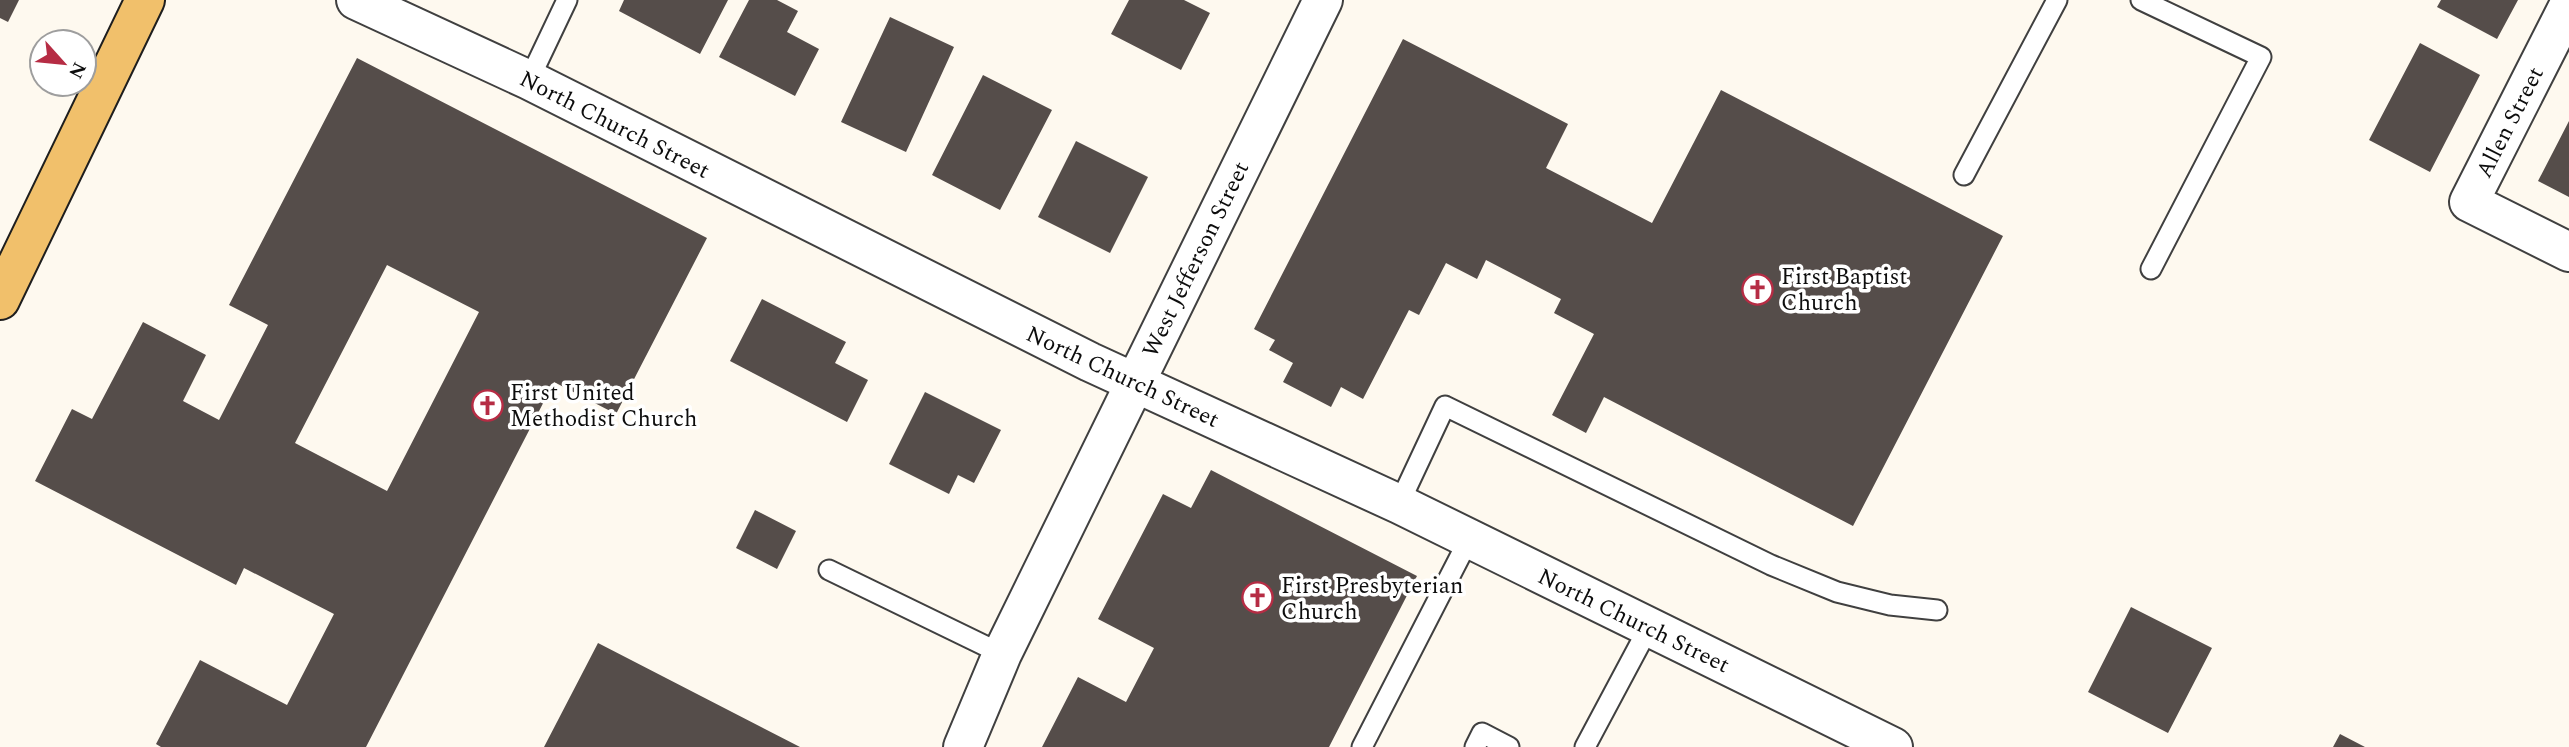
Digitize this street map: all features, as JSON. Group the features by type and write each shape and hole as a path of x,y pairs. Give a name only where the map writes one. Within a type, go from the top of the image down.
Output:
{"main road":[{"path":"0,300 145,0"}],"street":[{"name":"North Church Street","path":"356,0 528,79 1134,382 1399,504 1893,747"},
{"name":"West Jefferson Street","path":"963,747 1002,654 1323,0"},
{"name":"Allen Street","path":"2569,5 2469,202 2569,252"}],"lane":[{"path":"528,79 567,0"},
{"path":"1964,175 2057,0"},
{"path":"2141,0 2261,57 2151,269"},
{"path":"1399,504 1444,406 1804,579 1837,592 1890,605 1937,610"},
{"path":"1362,747 1469,539"},
{"path":"829,570 1002,654"},
{"path":"1584,747 1648,627"},
{"path":"1475,747 1482,733 1509,747"}],"building":[{"path":"0,0 19,0 8,22 0,18"},
{"path":"624,0 728,0 700,54 619,11"},
{"path":"749,0 777,0 798,11 787,32 819,49 795,96 719,57"},
{"path":"1129,0 1184,0 1210,13 1181,70 1111,34"},
{"path":"2441,0 2518,0 2497,39 2437,7"},
{"path":"890,17 954,47 906,152 841,122"},
{"name":"First Baptist Church","path":"1403,39 1568,124 1546,168 1652,223 1721,90 2003,236 1853,526 1604,397 1586,433 1552,415 1594,334 1554,313 1561,299 1486,260 1477,279 1446,263 1419,315 1409,310 1363,399 1341,387 1331,407 1283,382 1293,363 1269,350 1275,340 1254,329"},
{"path":"2420,43 2480,75 2430,172 2369,140"},
{"name":"First United Methodist Church","path":"357,58 707,238 616,414 554,382 366,747 161,747 156,744 200,660 287,705 334,614 244,568 236,585 35,481 72,409 92,419 143,322 206,355 183,401 219,420 268,325 229,305","holes":["387,265 479,312 387,491 295,443"]},
{"path":"983,75 1052,110 1000,210 932,175"},
{"path":"2569,121 2569,197 2538,181"},
{"path":"1076,141 1148,177 1110,253 1038,217"},
{"path":"762,299 846,342 835,363 868,380 847,422 730,361"},
{"path":"925,392 1001,430 974,483 958,475 949,494 889,464"},
{"name":"First Presbyterian Church","path":"1211,470 1417,576 1329,747 1042,747 1078,677 1126,702 1154,648 1098,619 1163,494 1191,508"},
{"path":"755,510 796,531 777,569 736,548"},
{"path":"2131,607 2212,648 2168,733 2088,692"},
{"path":"598,643 800,747 544,747"},
{"path":"2340,734 2365,747 2333,747"}],"place":[{"name":"First Baptist Church","path":"1758,289"},
{"name":"First United Methodist Church","path":"487,405"},
{"name":"First Presbyterian Church","path":"1258,598"}]}
